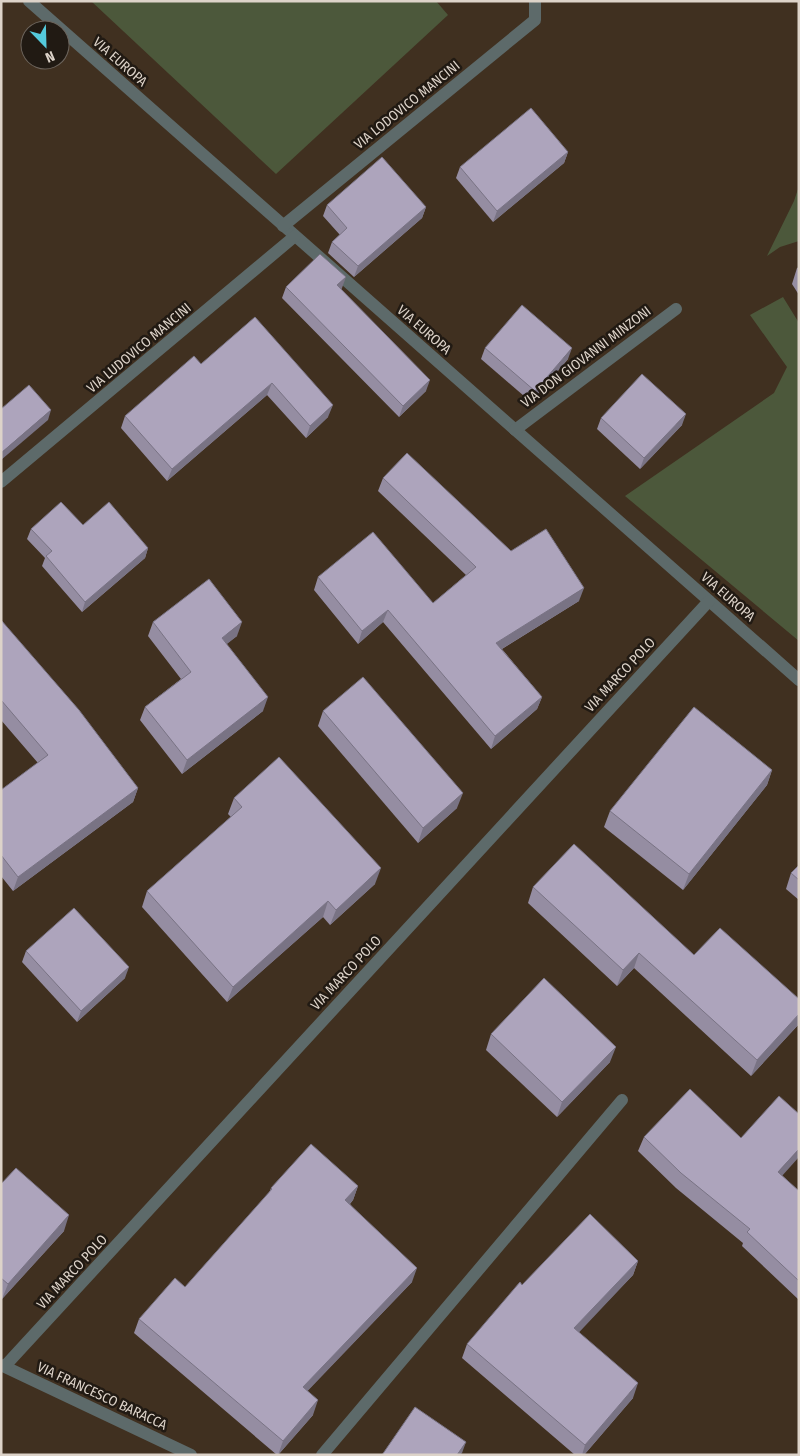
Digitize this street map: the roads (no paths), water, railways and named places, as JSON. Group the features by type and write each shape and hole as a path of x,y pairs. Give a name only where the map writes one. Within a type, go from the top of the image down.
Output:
{"street":[{"name":"VIA EUROPA","path":"29,1 799,680"},
{"name":"VIA LODOVICO MANCINI","path":"283,226 535,20 535,1"},
{"name":"VIA LUDOVICO MANCINI","path":"1,482 295,236"},
{"name":"VIA DON GIOVANNI MINZONI","path":"515,430 676,309"},
{"name":"VIA MARCO POLO","path":"3,1366 709,601"},
{"path":"322,1455 622,1100"},
{"name":"VIA FRANCESCO BARACCA","path":"3,1366 191,1455"}]}
